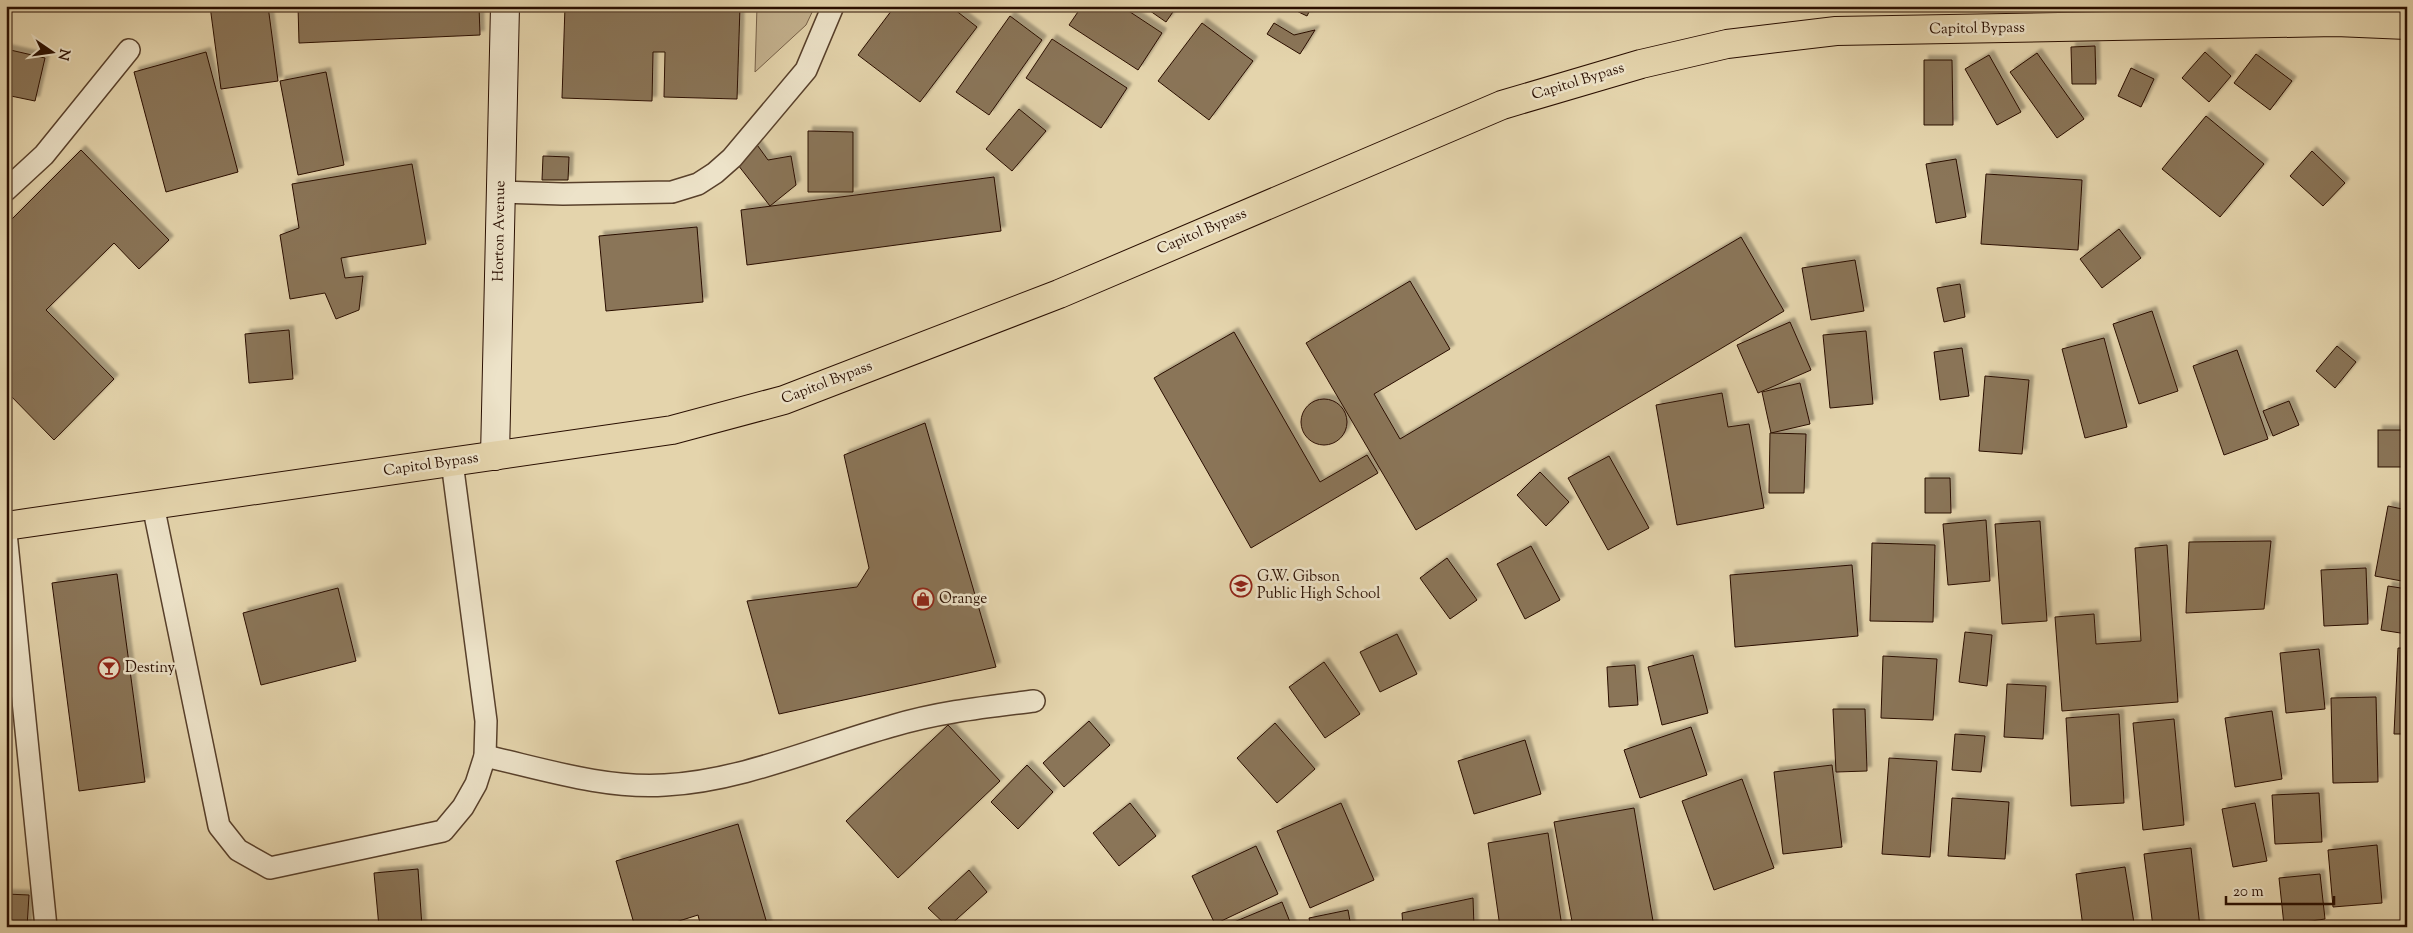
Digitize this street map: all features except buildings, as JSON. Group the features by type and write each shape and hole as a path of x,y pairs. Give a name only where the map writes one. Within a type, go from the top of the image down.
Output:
{"highway":[{"name":"Capitol Bypass","path":"6,526 672,430 784,400 1059,294 1502,105 1641,64 1727,44 1836,31 2336,22 2407,25"}],"street":[{"name":"Horton Avenue","path":"495,456 505,6"}],"lane":[{"path":"500,192 563,194 672,192 698,184 715,174 732,158 806,70 833,6"},
{"path":"6,190 44,154 130,50"},
{"path":"152,505 220,826 238,850 270,868 443,831 463,807 476,784 485,756 486,721 452,462"},
{"path":"6,533 46,927"},
{"path":"485,756 590,780 654,785 686,784 721,778 917,719 1034,700"}],"shaded area":[{"path":"757,6 815,6 806,25 755,72"}],"place":[{"name":"G.W. Gibson Public High School","path":"1241,586"},
{"name":"Orange","path":"923,599"},
{"name":"Destiny","path":"109,668"}]}
